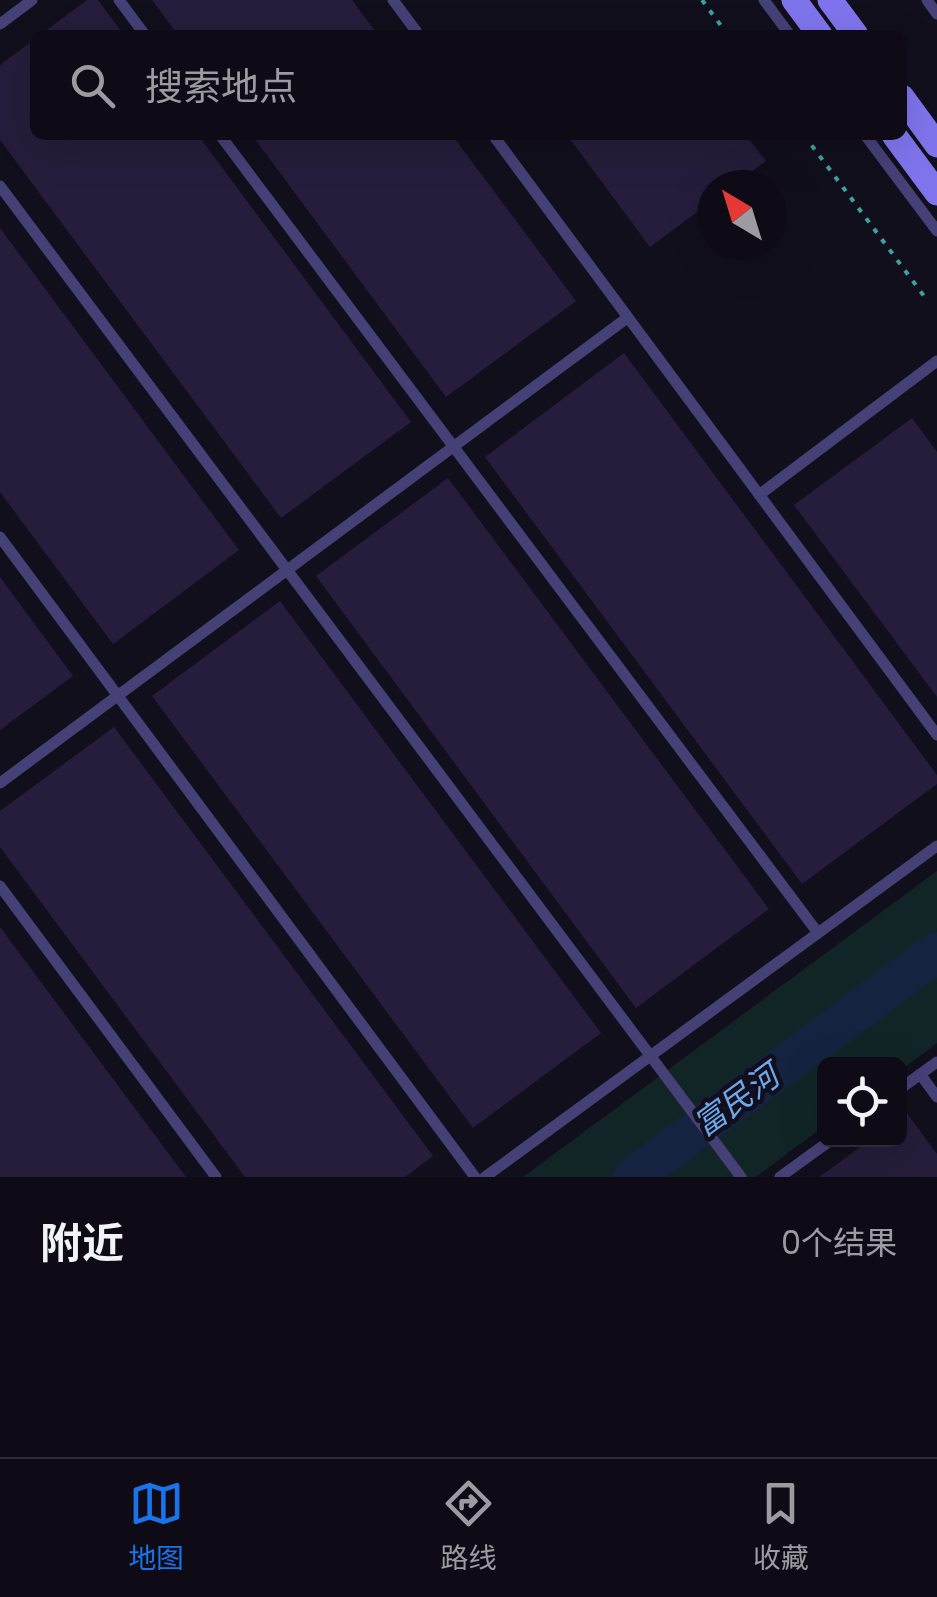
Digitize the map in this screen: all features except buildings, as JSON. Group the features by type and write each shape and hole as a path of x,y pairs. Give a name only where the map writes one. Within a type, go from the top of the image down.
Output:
{"main road":[{"path":"794,0 816,30"},
{"path":"830,0 852,30"},
{"path":"907,104 937,144"},
{"path":"898,140 937,193"}],"lane":[{"path":"0,24 32,0"},
{"path":"119,0 141,30"},
{"path":"393,0 415,30"},
{"path":"764,0 786,30"},
{"path":"927,0 937,14"},
{"path":"224,140 818,933"},
{"path":"496,140 937,734"},
{"path":"869,140 937,232"},
{"path":"0,186 741,1177"},
{"path":"0,783 627,318"},
{"path":"759,495 937,361"},
{"path":"0,537 475,1177"},
{"path":"485,1177 937,846"},
{"path":"0,886 216,1177"},
{"path":"907,1084 937,1062"},
{"path":"920,1074 937,1097"},
{"path":"780,1177 821,1147"}],"path":[{"path":"702,0 724,30"},
{"path":"808,140 927,300"}],"green space":[{"path":"937,871 937,1043 907,1066 907,1057 817,1057 817,1131 756,1177 523,1177"}],"waterway":[{"name":"富民河","path":"633,1177 937,952"}]}
